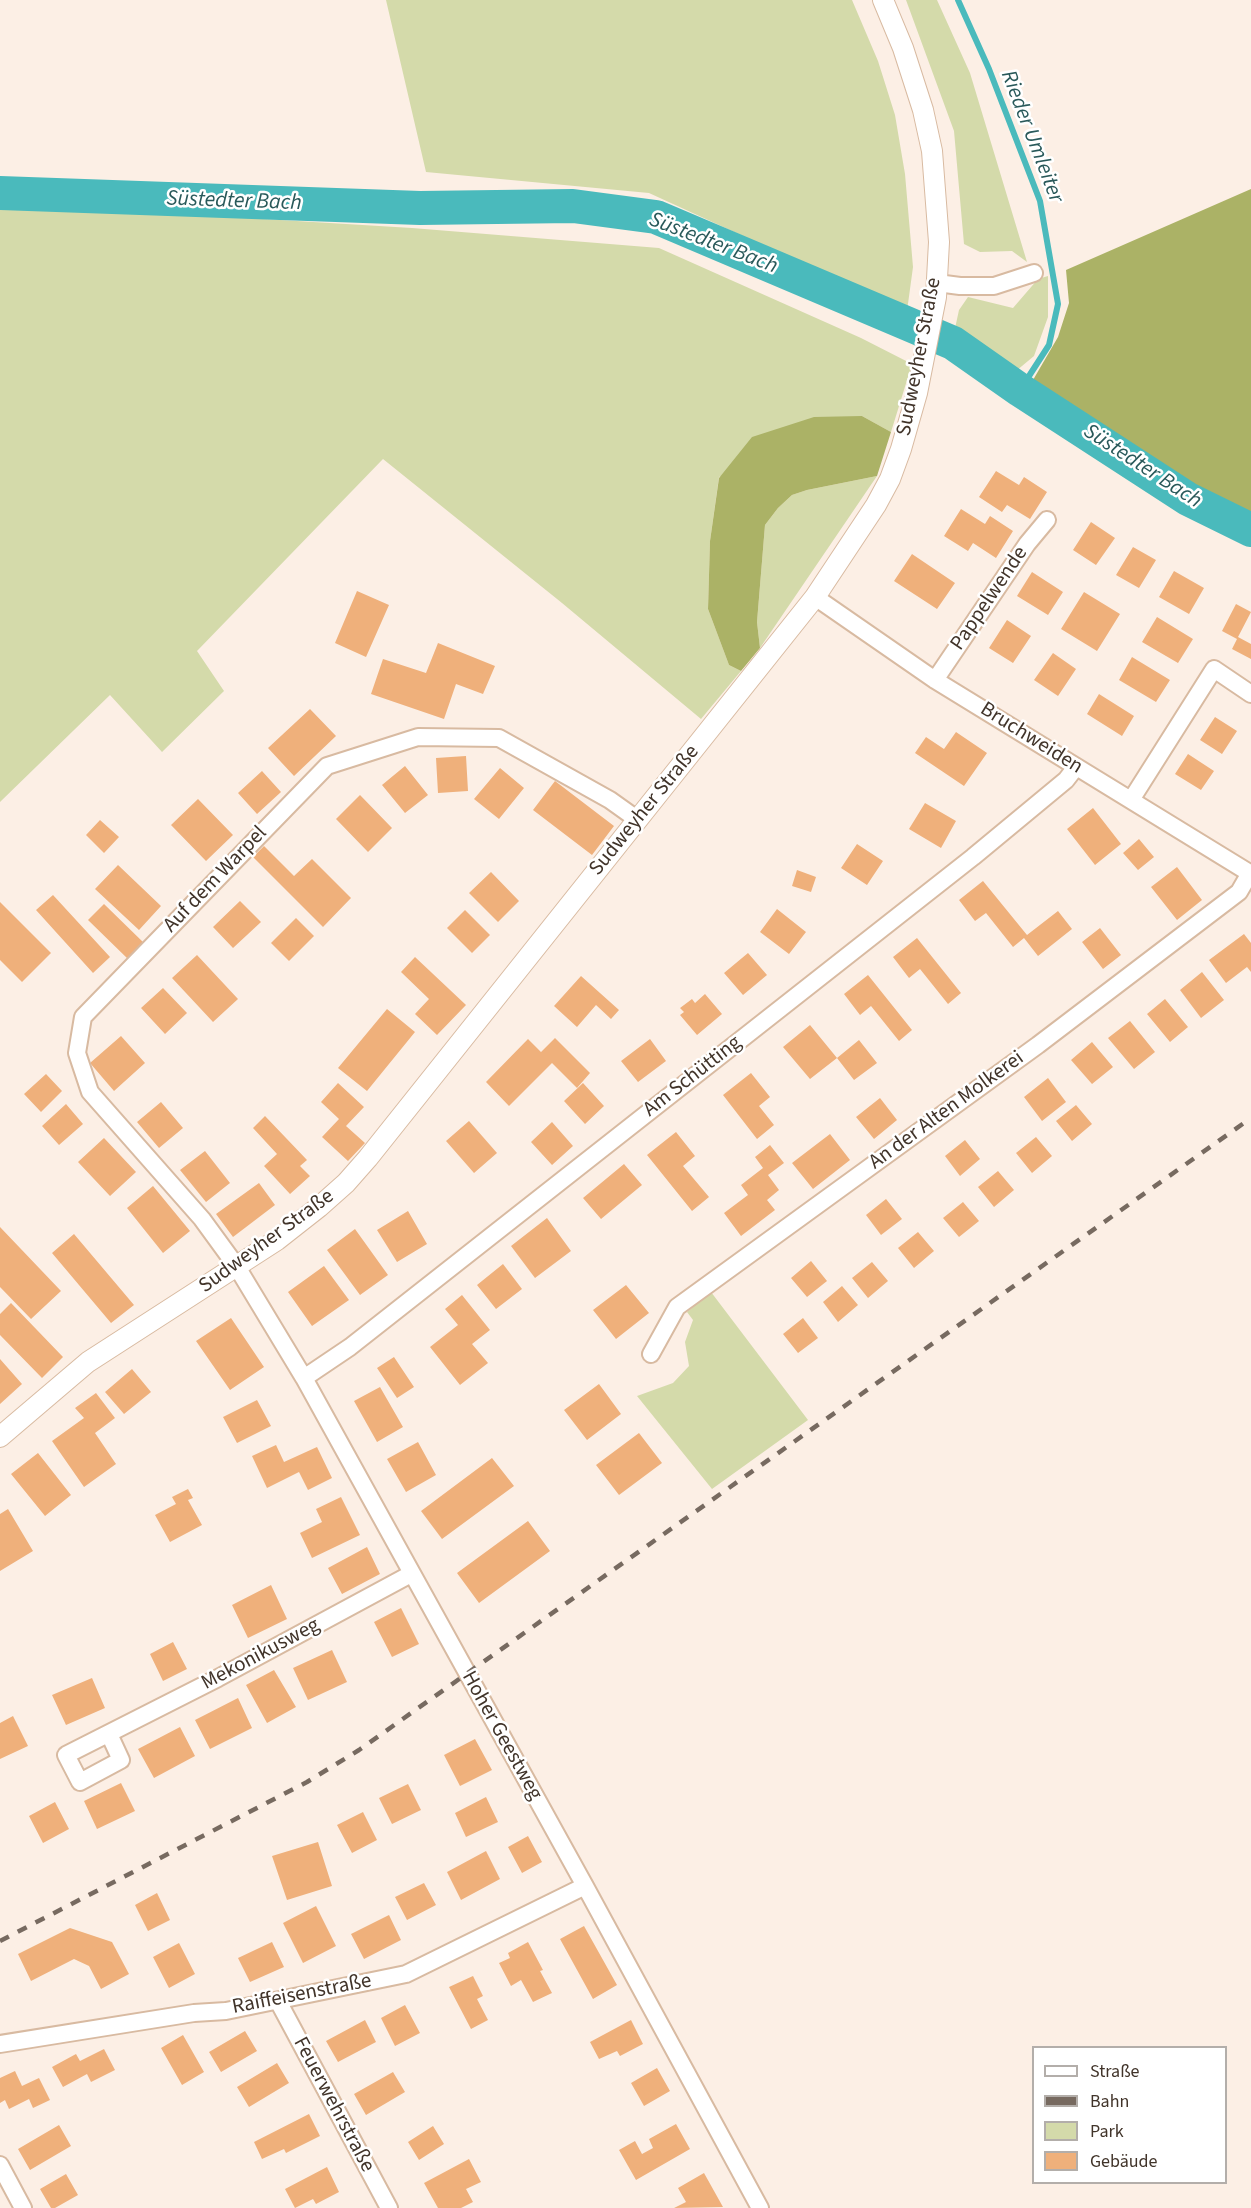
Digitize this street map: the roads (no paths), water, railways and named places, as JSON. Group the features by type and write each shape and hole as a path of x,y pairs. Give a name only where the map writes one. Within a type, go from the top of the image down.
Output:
{"street":[{"name":"Sudweyher Straße","path":"0,1437 88,1362 278,1240 346,1183 815,597 860,531 890,478 917,393 936,290 939,242 932,151 923,110 903,48 883,0"},
{"path":"936,290 960,286 994,286 1034,273"},
{"name":"Pappelwende","path":"935,680 1027,544 1047,520"},
{"name":"Bruchweiden","path":"815,597 935,680 1251,873"},
{"path":"1131,800 1214,669 1251,694"},
{"name":"Auf dem Warpel","path":"237,1267 202,1219 90,1092 77,1053 83,1017 327,766 418,737 499,738 610,800 638,820"},
{"name":"Am Schütting","path":"304,1378 350,1347 973,856 1066,780 1076,767"},
{"name":"An der Alten Molkerei","path":"651,1354 677,1307 1047,1038 1239,892 1251,873"},
{"name":"Hoher Geestweg","path":"237,1267 304,1378 760,2208"},
{"name":"Mekonikusweg","path":"109,1734 411,1574"},
{"name":"Raiffeisenstraße","path":"0,2044 278,2001 406,1974 585,1886"},
{"name":"Feuerwehrstraße","path":"278,2001 389,2208"},
{"path":"0,2166 23,2208"}],"waterway":[{"name":"Rieder Umleiter","path":"958,0 989,69 1040,201 1058,304 1049,345 1020,390"},
{"name":"Süstedter Bach","path":"0,193 420,208 573,206 656,217 953,343 1020,390 1188,499 1251,530"}],"railway":[{"path":"0,1941 307,1782 359,1750 1251,1118"}]}
